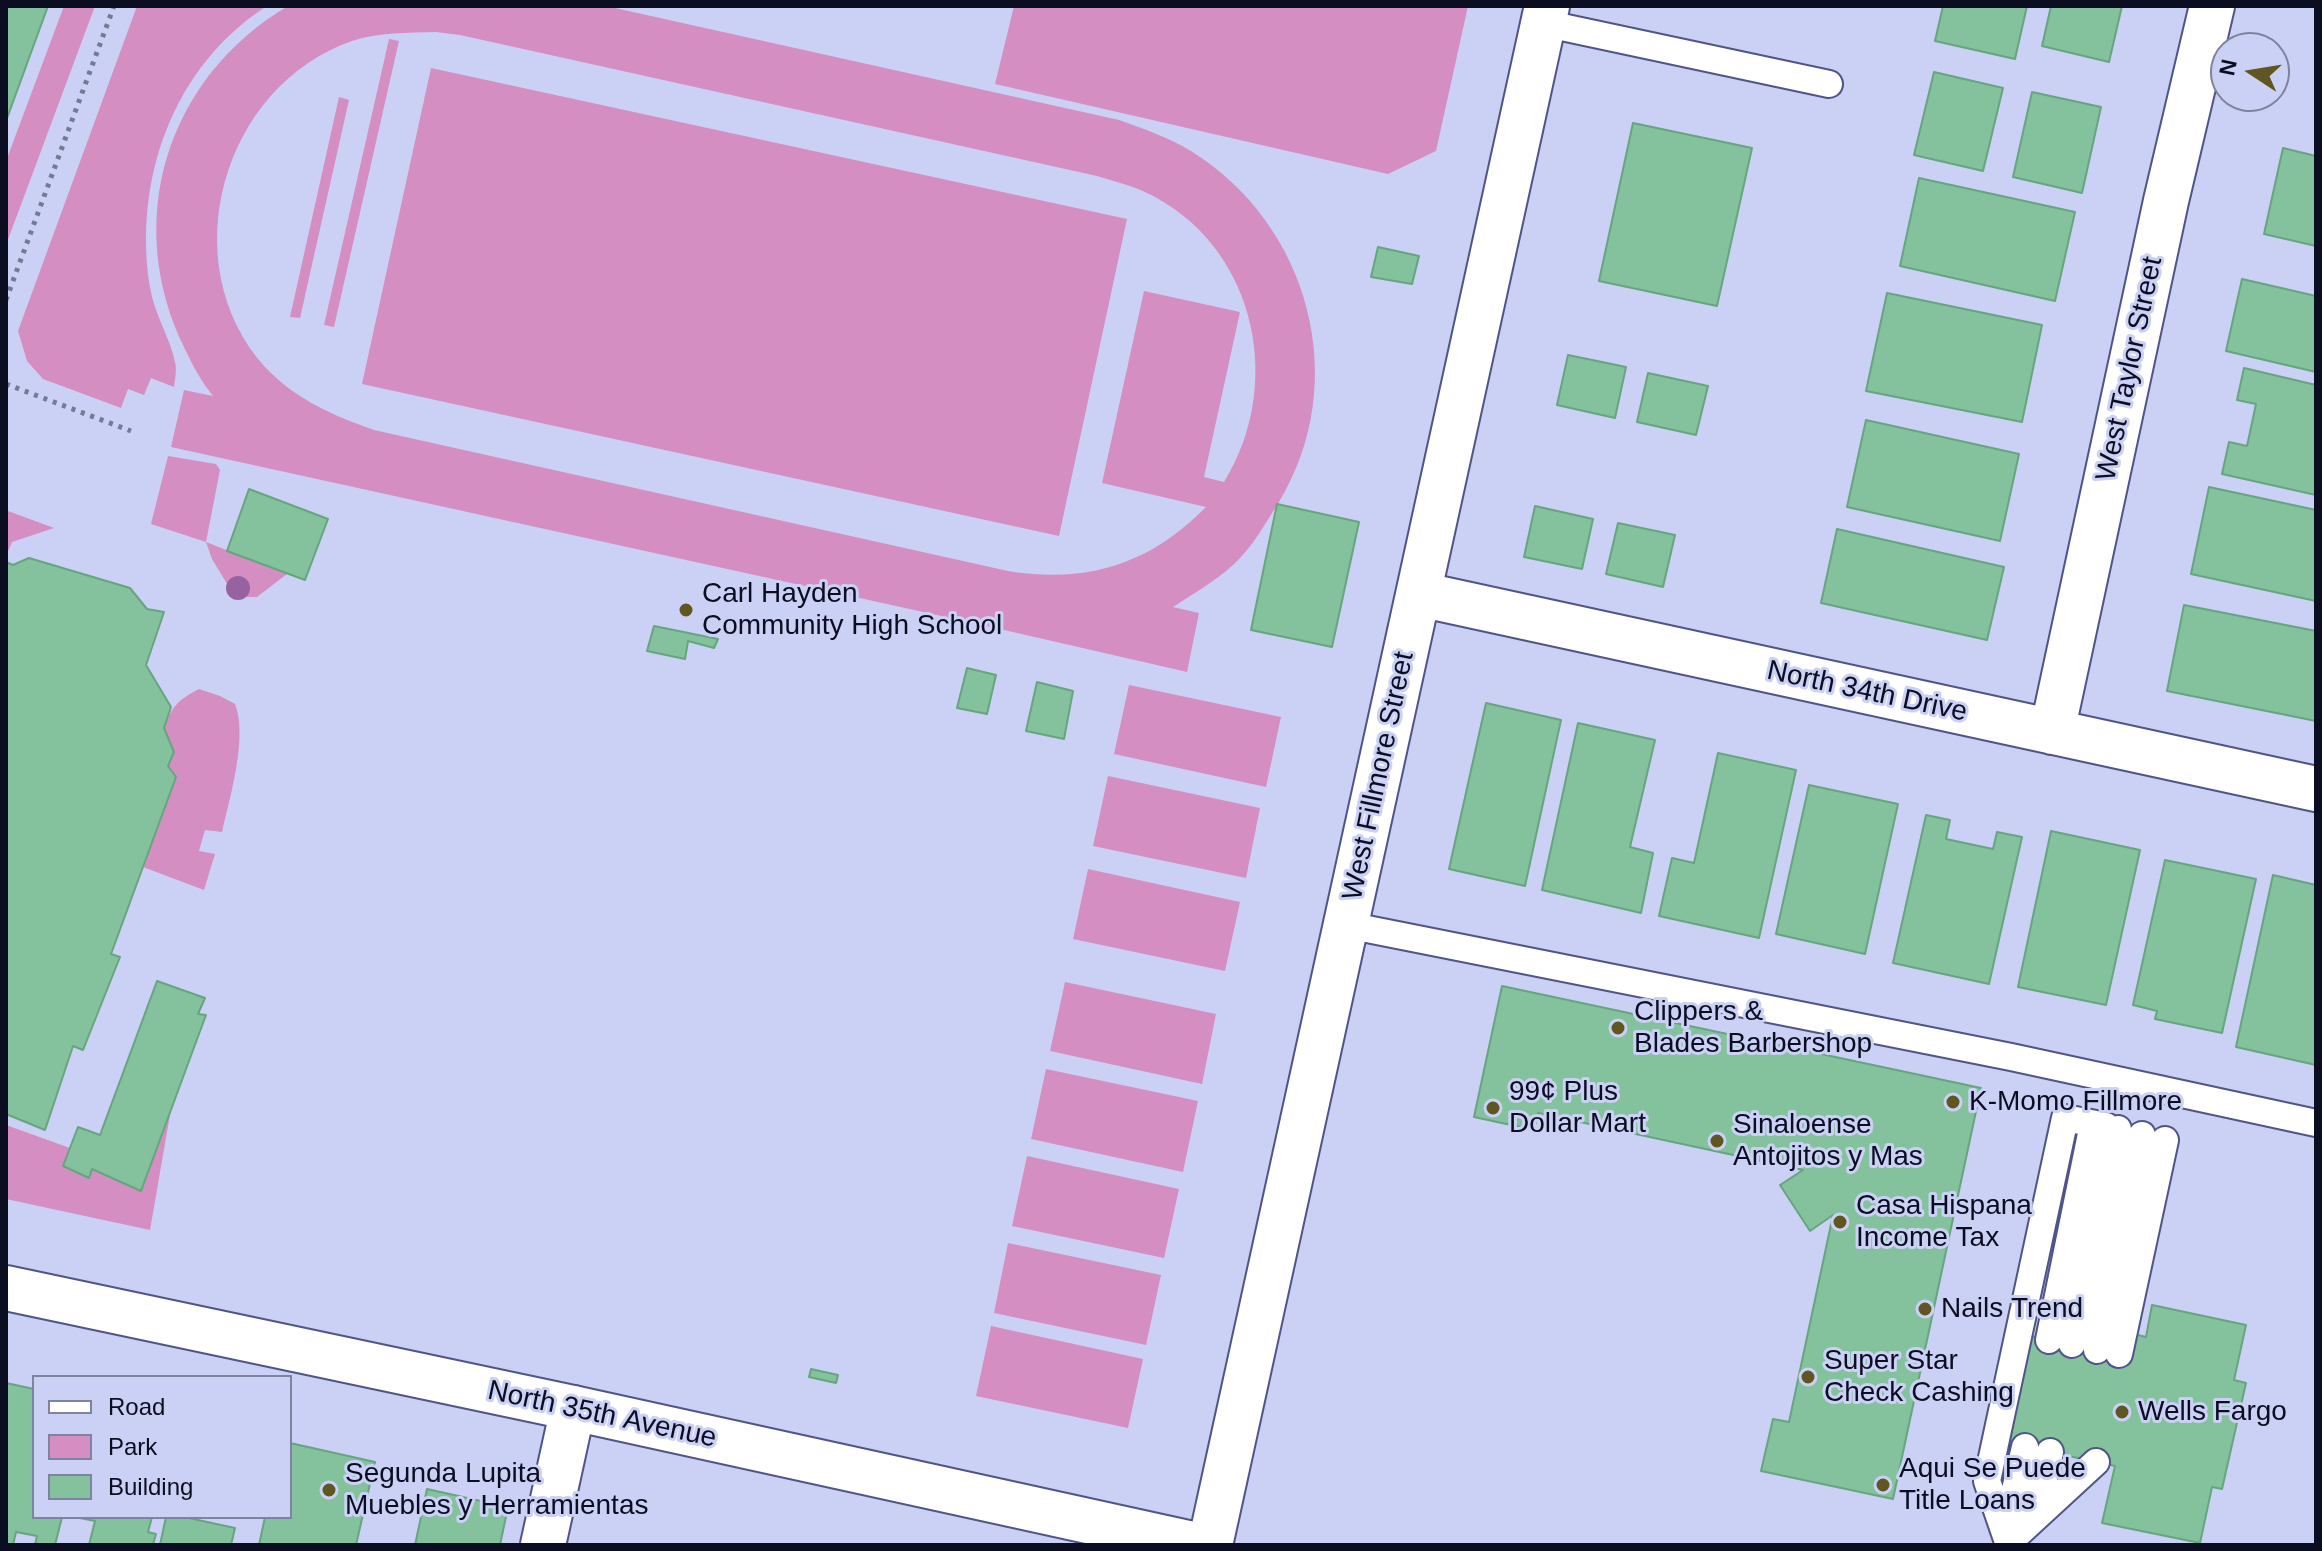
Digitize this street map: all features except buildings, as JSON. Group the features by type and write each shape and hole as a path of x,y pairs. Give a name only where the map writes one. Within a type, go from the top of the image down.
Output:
{"street":[{"name":"West Taylor Street","path":"2052,732 2166,201 2212,6"},
{"name":"West Fillmore Street","path":"1210,1545 1545,14"},
{"name":"North 34th Drive","path":"1419,594 2316,789"},
{"name":"North 35th Avenue","path":"6,1288 1197,1545"},
{"path":"543,1545 573,1408"}],"lane":[{"path":"1545,14 1829,84"},
{"path":"1347,925 2011,1057 2316,1123"},
{"path":"2008,1541 1987,1481 2065,1118 2125,1131"},
{"path":"2125,1131 2084,1347 2125,1131"},
{"path":"2008,1541 2061,1454"},
{"path":"2008,1541 2065,1490 2061,1454"},
{"path":"2035,1518 2061,1454"}],"path":[{"path":"6,300 114,6"},
{"path":"6,384 131,431"}],"green space":[{"path":"64,6 95,6 6,245 6,161"},
{"path":"137,6 267,6 234,31 207,60 184,93 167,129 155,167 148,206 146,247 152,297 175,362 174,387 151,378 144,395 128,389 121,408 43,379 27,361 18,331"},
{"path":"288,6 606,6 1119,120 1165,137 1191,151 1232,182 1265,220 1290,263 1307,309 1315,358 1313,407 1301,456 1279,502 1240,558 1173,607 1199,613 1187,672 171,447 184,390 213,396 188,355 166,301 157,252 158,204 167,157 185,113 212,72 246,36","holes":["436,32 1097,176 1155,197 1190,221 1217,251 1237,286 1250,324 1255,364 1253,405 1242,444 1224,482 1204,477 1240,312 1144,291 1102,483 1206,507 1185,527 1140,556 1091,571 1064,574 1008,571 374,430 302,397 265,367 237,325 221,279 217,230 225,182 243,137 270,96 307,64 352,41 393,34"]},
{"path":"1014,6 1468,6 1436,151 1388,174 995,84"},
{"path":"389,39 399,41 334,327 324,325"},
{"path":"431,68 1127,219 1059,536 362,384"},
{"path":"339,97 349,100 300,318 290,317"},
{"path":"168,456 216,464 220,470 206,542 151,524"},
{"path":"6,511 54,528 12,542 6,556"},
{"path":"206,542 287,574 257,597 235,597 212,559"},
{"path":"1129,685 1281,717 1266,787 1114,754"},
{"path":"199,689 235,704 240,733 222,832 205,830 199,851 215,854 204,890 143,867 176,777 168,766 174,752 164,728 177,704"},
{"path":"1108,776 1260,808 1246,878 1093,846"},
{"path":"1088,869 1240,902 1225,971 1073,939"},
{"path":"1065,982 1216,1014 1202,1084 1050,1051"},
{"path":"1046,1069 1198,1101 1183,1172 1031,1139"},
{"path":"171,1109 150,1230 6,1199 6,1125 70,1148 64,1167 88,1178 92,1169 140,1191"},
{"path":"1027,1156 1179,1189 1164,1258 1012,1226"},
{"path":"1008,1243 1161,1275 1146,1345 994,1313"},
{"path":"991,1326 1143,1359 1128,1428 976,1396"}],"place":[{"name":"Carl Hayden Community High School","path":"686,610"},
{"name":"Clippers & Blades Barbershop","path":"1618,1028"},
{"name":"K-Momo Fillmore","path":"1953,1102"},
{"name":"99¢ Plus Dollar Mart","path":"1493,1108"},
{"name":"Sinaloense Antojitos y Mas","path":"1717,1141"},
{"name":"Casa Hispana Income Tax","path":"1840,1222"},
{"name":"Nails Trend","path":"1925,1309"},
{"name":"Super Star Check Cashing","path":"1808,1377"},
{"name":"Wells Fargo","path":"2122,1412"},
{"name":"Aqui Se Puede Title Loans","path":"1883,1485"},
{"name":"Segunda Lupita Muebles y Herramientas","path":"329,1490"}]}
